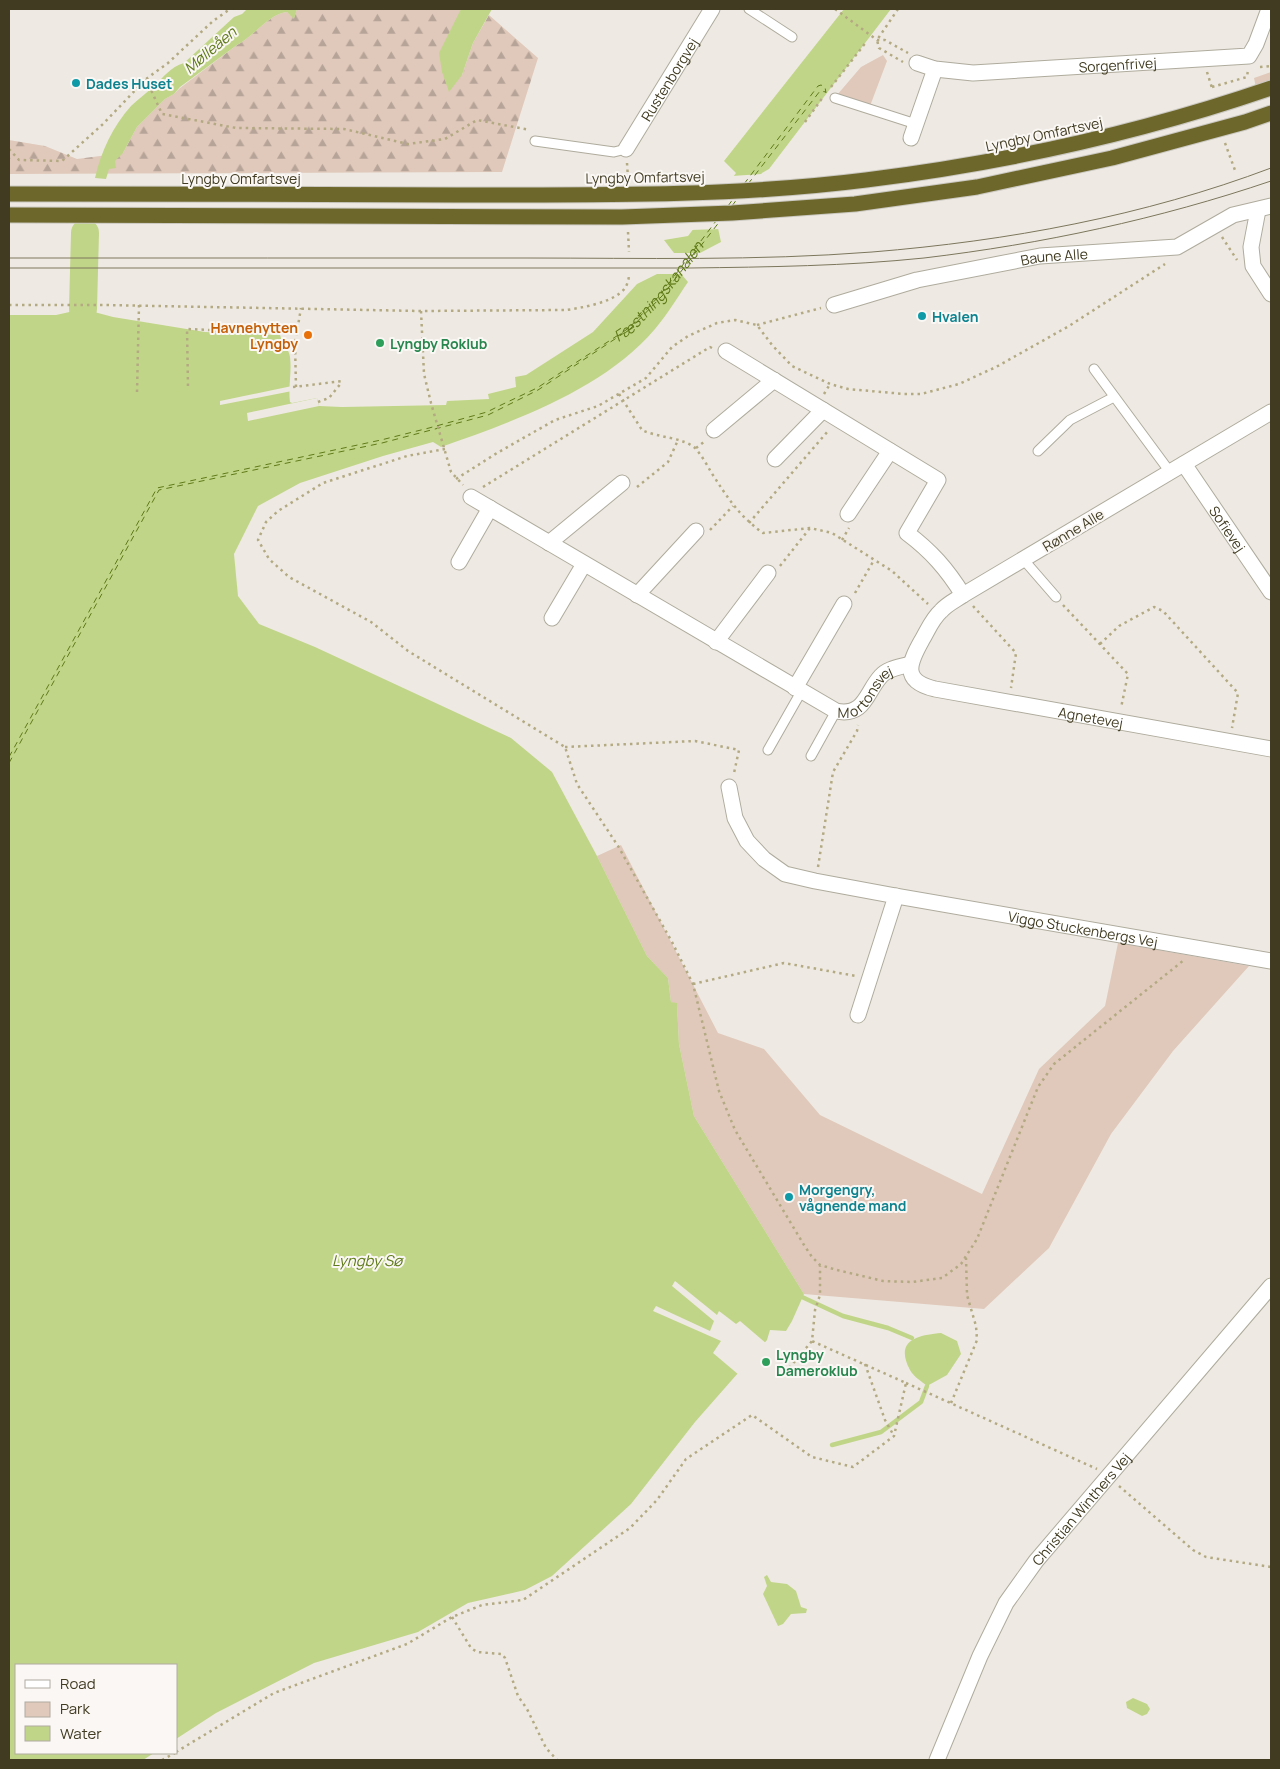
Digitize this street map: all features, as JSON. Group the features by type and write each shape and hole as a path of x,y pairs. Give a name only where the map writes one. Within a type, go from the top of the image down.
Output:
{"highway":[{"name":"Lyngby Omfartsvej","path":"9,194 575,195 750,190 864,180 978,164 1108,137 1237,100 1271,88"},
{"path":"9,215 552,217 702,215 855,204 977,187 1112,158 1245,122 1271,113"}],"street":[{"name":"Rustenborgvej","path":"626,149 712,9"},
{"name":"Sorgenfrivej","path":"917,63 935,70 973,73 1249,56 1256,44 1269,9"},
{"path":"913,131 935,70"},
{"path":"1264,208 1251,246 1253,266 1271,294"},
{"name":"Baune Alle","path":"834,305 917,280 1040,256 1177,247 1233,215 1264,208"},
{"path":"726,351 938,480 907,533 924,546 948,570 963,594"},
{"path":"714,430 774,380"},
{"path":"775,459 823,410"},
{"name":"Rønne Alle","path":"911,670 914,654 938,614 963,594 1271,412"},
{"path":"848,514 890,451"},
{"name":"Sofievej","path":"1184,464 1271,592"},
{"path":"548,543 622,483"},
{"name":"Mortonsvej","path":"472,495 548,543 836,711 845,713 860,708 882,675 891,669 911,670"},
{"path":"459,562 490,508"},
{"path":"637,595 696,531"},
{"path":"552,618 584,564"},
{"path":"716,642 768,573"},
{"path":"798,690 844,604"},
{"name":"Agnetevej","path":"911,670 924,686 1271,749"},
{"name":"Viggo Stuckenbergs Vej","path":"729,787 735,818 747,841 764,859 785,874 896,896 1271,961"},
{"path":"858,1015 896,896"},
{"name":"Christian Winthers Vej","path":"937,1760 980,1656 1006,1603 1036,1561 1271,1286"}],"lane":[{"path":"749,9 792,37"},
{"path":"835,98 913,131"},
{"path":"535,141 614,152 626,149"},
{"path":"1094,370 1170,472"},
{"path":"1038,451 1070,420 1114,397"},
{"path":"1023,559 1056,597"},
{"path":"768,750 798,690"},
{"path":"811,756 836,711"}],"path":[{"path":"9,149 18,160 62,161 103,124 146,79 168,63 213,21 230,9"},
{"path":"835,9 877,40 885,40 914,56 917,63 911,66 885,53 879,48 877,40 898,9"},
{"path":"805,122 867,41"},
{"path":"1213,91 1212,87 1247,77"},
{"path":"146,79 162,114 236,128 344,129 408,144 445,140 477,120 533,131"},
{"path":"1225,143 1236,173"},
{"path":"1214,226 1236,259"},
{"path":"628,232 629,252"},
{"path":"757,325 772,345 792,366 830,384 848,389 921,394 959,384 996,367 1069,326 1172,259"},
{"path":"9,305 139,305 420,311 566,310 613,298 621,293 627,285 629,276"},
{"path":"137,392 139,305"},
{"path":"456,480 497,453 554,420 598,406 646,378 672,347 688,336 718,323 735,320 757,325 834,305"},
{"path":"301,308 295,344 294,387 343,381 329,398 318,402"},
{"path":"420,311 424,374 431,403 452,472 456,480 472,495 710,347 726,351"},
{"path":"188,386 187,329 281,333"},
{"path":"619,394 642,430 678,440 696,448 733,506 749,523 763,533 810,528 832,534 892,571 938,614"},
{"path":"749,523 838,419"},
{"path":"622,483 637,487 668,462 678,440"},
{"path":"445,451 407,456 323,483 278,511 266,522 258,540 269,559 289,577 371,622 408,651 565,747 695,741 739,750 733,778 729,787"},
{"path":"696,531 706,535 733,506"},
{"path":"768,573 780,566 810,528"},
{"path":"844,604 853,596 874,560"},
{"path":"963,594 1016,653 1010,702"},
{"path":"1056,597 1128,674 1119,722"},
{"path":"1100,644 1119,626 1154,607 1163,611 1238,693 1230,742"},
{"path":"816,881 833,772 857,731 860,708"},
{"path":"565,747 577,784 618,846 672,942 693,984 719,1091 735,1130 804,1245 820,1265 883,1280 912,1282 942,1278 961,1264 977,1240 1038,1088 1054,1064 1176,967 1198,947"},
{"path":"693,984 784,963 869,978"},
{"path":"951,1403 977,1340 976,1326 967,1295 966,1257"},
{"path":"785,1373 812,1341 820,1295 820,1265"},
{"path":"812,1341 1097,1469 1109,1477 1193,1550 1206,1557 1271,1567"},
{"path":"865,1364 885,1420 894,1435"},
{"path":"178,1750 274,1694 408,1644 452,1617 482,1604 523,1600 630,1528 657,1500 686,1459 752,1415 812,1457 853,1468 894,1435 906,1383"},
{"path":"452,1617 471,1648 477,1652 502,1654 506,1658 518,1696 527,1709 546,1748 557,1760"}],"green space":[{"path":"297,9 461,9 462,75 473,43 489,15 538,58 502,172 9,174 9,140 45,146 77,159 123,153 137,127 165,99 274,16 287,12 294,18"},
{"path":"883,55 887,61 870,106 837,95 861,67"},
{"path":"1271,72 1271,81 1256,88 1254,78"},
{"path":"621,845 718,1033 764,1049 820,1115 982,1194 1039,1069 1105,1006 1118,943 1249,966 1173,1051 1111,1134 1049,1248 984,1309 804,1294 694,1116 679,1044 677,1004 671,1002 668,978 647,956 597,856"}],"water":[{"path":"247,9 297,9 294,19 287,12 274,16 165,99 137,127 123,153 115,161 116,168 109,169 106,179 95,178 108,139 131,106 171,70 184,63 234,17 242,14"},
{"path":"461,9 492,9 473,43 462,75 449,92 442,72 439,53"},
{"name":"Lyngby Sø","path":"844,9 891,9 769,169 762,173 718,228 721,242 700,253 682,275 688,282 659,324 634,351 610,370 584,386 556,401 498,426 441,447 433,442 300,483 258,506 234,554 238,596 259,624 315,647 511,738 552,772 647,956 668,978 671,1002 677,1003 679,1044 694,1116 804,1294 792,1321 786,1331 770,1330 767,1340 695,1422 631,1504 552,1576 525,1590 468,1603 418,1632 314,1663 216,1713 178,1738 178,1664 15,1664 15,1754 152,1754 143,1760 9,1760 9,315 56,315 83,309 113,317 205,332 280,335 290,357 290,402 292,403 317,398 319,406 446,405 447,401 489,399 488,394 516,387 515,377 526,375 593,332 637,284 659,273 674,253 664,240 688,236 736,173 724,161"},
{"path":"941,1333 957,1341 961,1354 947,1375 927,1386 911,1372 905,1352 911,1341 924,1335"},
{"path":"767,1575 771,1582 787,1584 796,1591 801,1607 807,1609 806,1613 791,1614 783,1624 778,1626 763,1594 767,1586 764,1577"},
{"path":"1133,1698 1147,1704 1150,1709 1147,1714 1142,1716 1127,1708 1126,1702"}],"pier":[{"path":"762,174 720,229 690,230 732,176"},
{"path":"673,253 702,253 686,274 656,274"},
{"path":"292,386 292,391 220,405 220,401"},
{"path":"317,398 319,406 248,421 247,413"},
{"path":"675,1281 717,1315 719,1311 736,1324 740,1321 767,1344 739,1375 713,1353 721,1341 653,1311 656,1306 710,1331 714,1321 672,1286"}],"waterway":[{"name":"Mølleåen","path":"83,309 85,233"},
{"path":"802,1297 843,1316 888,1328 912,1338"},
{"path":"832,1445 881,1432 921,1402 927,1386"}],"ferry route":[{"path":"744,184 818,86 825,87 826,93"},
{"path":"748,184 820,91 826,92"},
{"path":"728,206 733,199"},
{"path":"732,206 737,199"},
{"path":"9,757 157,488 381,440 487,412 537,388 629,328 660,295 716,221"},
{"path":"9,763 159,490 382,443 488,415 538,390 630,329 662,296 720,221"}],"tram line":[{"path":"9,258 700,258 786,257 872,252 974,241 1075,224 1174,200 1271,168"},
{"path":"9,268 690,268 866,263 924,258 1056,238 1186,207 1271,181"}],"place":[{"name":"Dades Huset","path":"76,83"},
{"name":"Hvalen","path":"922,316"},
{"name":"Havnehytten Lyngby","path":"308,335"},
{"name":"Lyngby Roklub","path":"380,343"},
{"name":"Morgengry, vågnende mand","path":"789,1197"},
{"name":"Lyngby Dameroklub","path":"766,1362"}],"water label":[{"name":"Fæstningskanalen","path":"658,291"}]}
